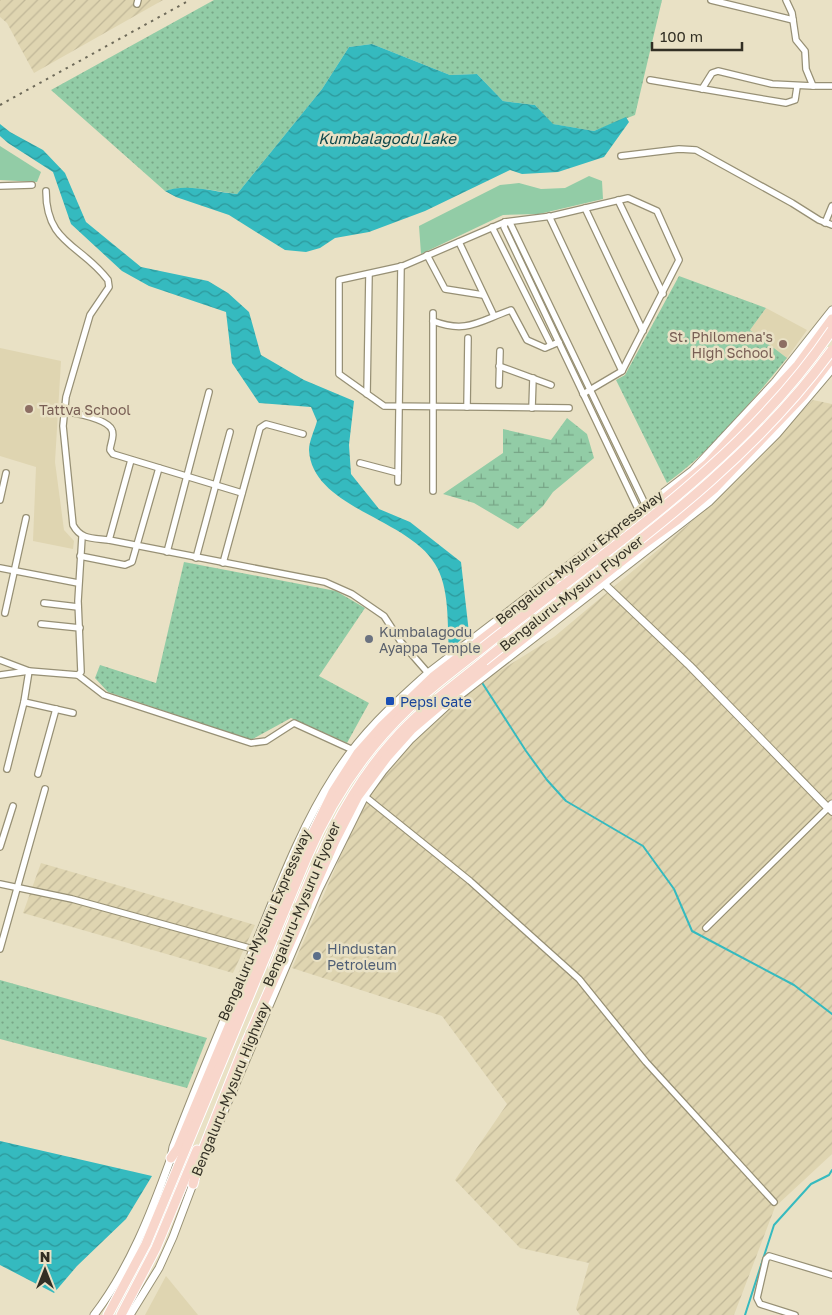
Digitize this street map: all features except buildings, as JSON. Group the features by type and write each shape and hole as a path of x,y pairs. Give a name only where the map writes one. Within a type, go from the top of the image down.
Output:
{"highway":[{"name":"Bengaluru-Mysuru Expressway","path":"171,1158 178,1148 292,876 333,792 358,753 382,726 434,676 582,559 707,464 752,412 798,364 832,319"},
{"name":"Bengaluru-Mysuru Expressway","path":"465,651 673,500 708,469 785,391 832,330"},
{"name":"Bengaluru-Mysuru Flyover","path":"121,1315 156,1248 325,845 345,806 369,770 404,729 430,704 680,508 722,471 794,398 832,350"},
{"name":"Bengaluru-Mysuru Highway","path":"193,1184 200,1157 242,1052 335,841 387,757 412,729 601,581 715,488 774,432 832,358"},
{"name":"Bengaluru-Mysuru Flyover","path":"108,1315 146,1244 308,857 331,808 360,763 396,721 423,696 465,651"}],"street":[{"path":"711,0 793,20"},
{"path":"786,0 793,20 796,40 805,52 806,69 813,86"},
{"path":"702,89 712,72 718,71 754,80 797,87 832,86"},
{"path":"650,80 786,103 795,100 797,87"},
{"path":"621,156 679,149 696,150 832,225"},
{"path":"0,186 32,185"},
{"path":"46,191 46,207 54,230 108,280 109,287 90,315 68,387 62,426 71,516 73,525 82,537 78,583 82,664 78,674"},
{"path":"569,408 384,406 339,374 339,280 401,266 505,222 549,216 628,198 657,211 679,260 622,371 583,394"},
{"path":"618,200 663,294"},
{"path":"825,222 832,206"},
{"path":"586,208 643,331"},
{"path":"549,216 622,371"},
{"path":"505,222 504,227 639,511"},
{"path":"505,222 510,223 646,506"},
{"path":"492,227 551,345"},
{"path":"459,242 494,316"},
{"path":"427,255 444,289 483,295"},
{"path":"398,482 401,266"},
{"path":"366,394 369,274"},
{"path":"433,321 462,328 511,310 527,340 545,348 559,342"},
{"name":"Bengaluru-Mysuru Expressway","path":"582,559 639,511 693,470 752,412 832,310"},
{"path":"433,313 433,491"},
{"path":"467,407 468,338"},
{"path":"499,385 500,351"},
{"path":"499,366 551,385"},
{"path":"752,412 774,432 832,368"},
{"path":"532,408 533,378"},
{"path":"167,552 210,392"},
{"path":"64,411 90,417 110,427 114,435 110,452 242,493"},
{"path":"223,563 262,426 266,424 303,434"},
{"path":"196,558 230,432"},
{"path":"109,540 131,460"},
{"path":"360,463 398,473"},
{"path":"80,556 130,565 159,468"},
{"path":"0,500 6,473"},
{"path":"5,613 26,518"},
{"path":"82,537 109,540 325,582 342,588 384,616 401,642 428,672"},
{"path":"582,559 601,581 690,666 831,808 706,928"},
{"path":"0,568 78,583"},
{"path":"44,603 78,607"},
{"path":"41,624 80,628"},
{"name":"Bengaluru-Mysuru Expressway","path":"94,1315 122,1274 138,1242 171,1158 173,1147 196,1085 254,949 290,858 333,776 372,726 428,672 465,651"},
{"path":"0,660 29,671"},
{"path":"7,769 24,702 29,671"},
{"path":"0,675 29,671 78,674 104,695 251,743 266,741 294,722 352,750"},
{"path":"24,702 73,714"},
{"path":"38,774 56,709"},
{"path":"0,949 45,789"},
{"path":"363,794 470,881 579,979 646,1062 774,1202"},
{"path":"0,847 12,806"},
{"path":"0,884 72,899 254,949"},
{"name":"Bengaluru-Mysuru Highway","path":"130,1315 159,1268 193,1184"},
{"path":"796,1315 760,1304 757,1298 766,1259 769,1256 832,1275"}],"shaded area":[{"path":"0,0 163,0 34,73 7,23 0,17"},
{"name":"St. Philomena's High School","path":"766,308 807,330 787,358 750,330"},
{"name":"Tattva School","path":"0,348 61,361 55,462 64,530 74,541 73,549 33,541 36,467 0,456"},
{"path":"813,400 832,404 832,1154 775,1207 734,1315 580,1315 576,1309 589,1263 520,1248 455,1180 507,1104 442,1016 292,968 367,795 408,747 453,705 493,675 554,637 703,512"},
{"path":"41,863 255,925 233,973 23,913"},
{"path":"166,1276 198,1315 145,1315"}],"green space":[{"path":"214,0 662,0 635,115 594,131 552,124 535,105 503,101 477,74 450,75 372,44 349,47 322,89 237,194 192,188 165,191 51,90"},
{"path":"0,146 41,172 37,182 0,180"},
{"path":"589,176 602,181 603,199 539,214 503,215 421,254 419,226 500,185 519,183 541,189 565,188"},
{"path":"679,276 766,308 750,330 787,358 716,440 667,483 616,380 625,375"},
{"path":"567,418 587,434 594,458 553,492 543,506 518,529 474,503 443,494 503,453 503,429 551,440"},
{"path":"184,562 336,591 365,608 319,676 369,703 347,743 291,718 251,740 108,692 95,678 100,665 156,683"},
{"path":"0,980 207,1038 187,1088 0,1039"}],"water":[{"name":"Kumbalagodu Lake","path":"372,44 450,75 477,74 503,101 535,105 553,124 594,131 626,117 629,122 604,157 558,172 522,174 510,170 425,211 369,232 335,238 320,248 306,252 285,250 229,215 176,197 165,191 191,188 237,194 322,89 349,47"},
{"path":"0,124 10,132 43,150 65,173 86,222 141,267 208,281 228,293 249,312 261,355 304,380 354,401 349,445 351,474 379,509 410,522 461,562 469,633 449,650 445,595 440,573 435,564 422,548 404,535 343,499 326,486 314,470 309,450 317,421 311,407 259,403 232,363 226,312 149,286 122,271 71,224 53,172 0,136"},
{"path":"0,1141 152,1176 126,1219 77,1266 54,1293 0,1265"}],"waterway":[{"path":"481,681 526,751 547,780 566,801 643,846 674,889 692,931 794,985 832,1014"},
{"path":"745,1315 774,1225 811,1184 829,1175 832,1170"}],"railway":[{"path":"0,105 190,0"}],"place":[{"name":"St. Philomena's High School","path":"783,344"},
{"name":"Tattva School","path":"29,409"},
{"name":"Kumbalagodu Ayappa Temple","path":"369,639"},
{"name":"Pepsi Gate","path":"390,701"},
{"name":"Hindustan Petroleum","path":"317,956"}]}
